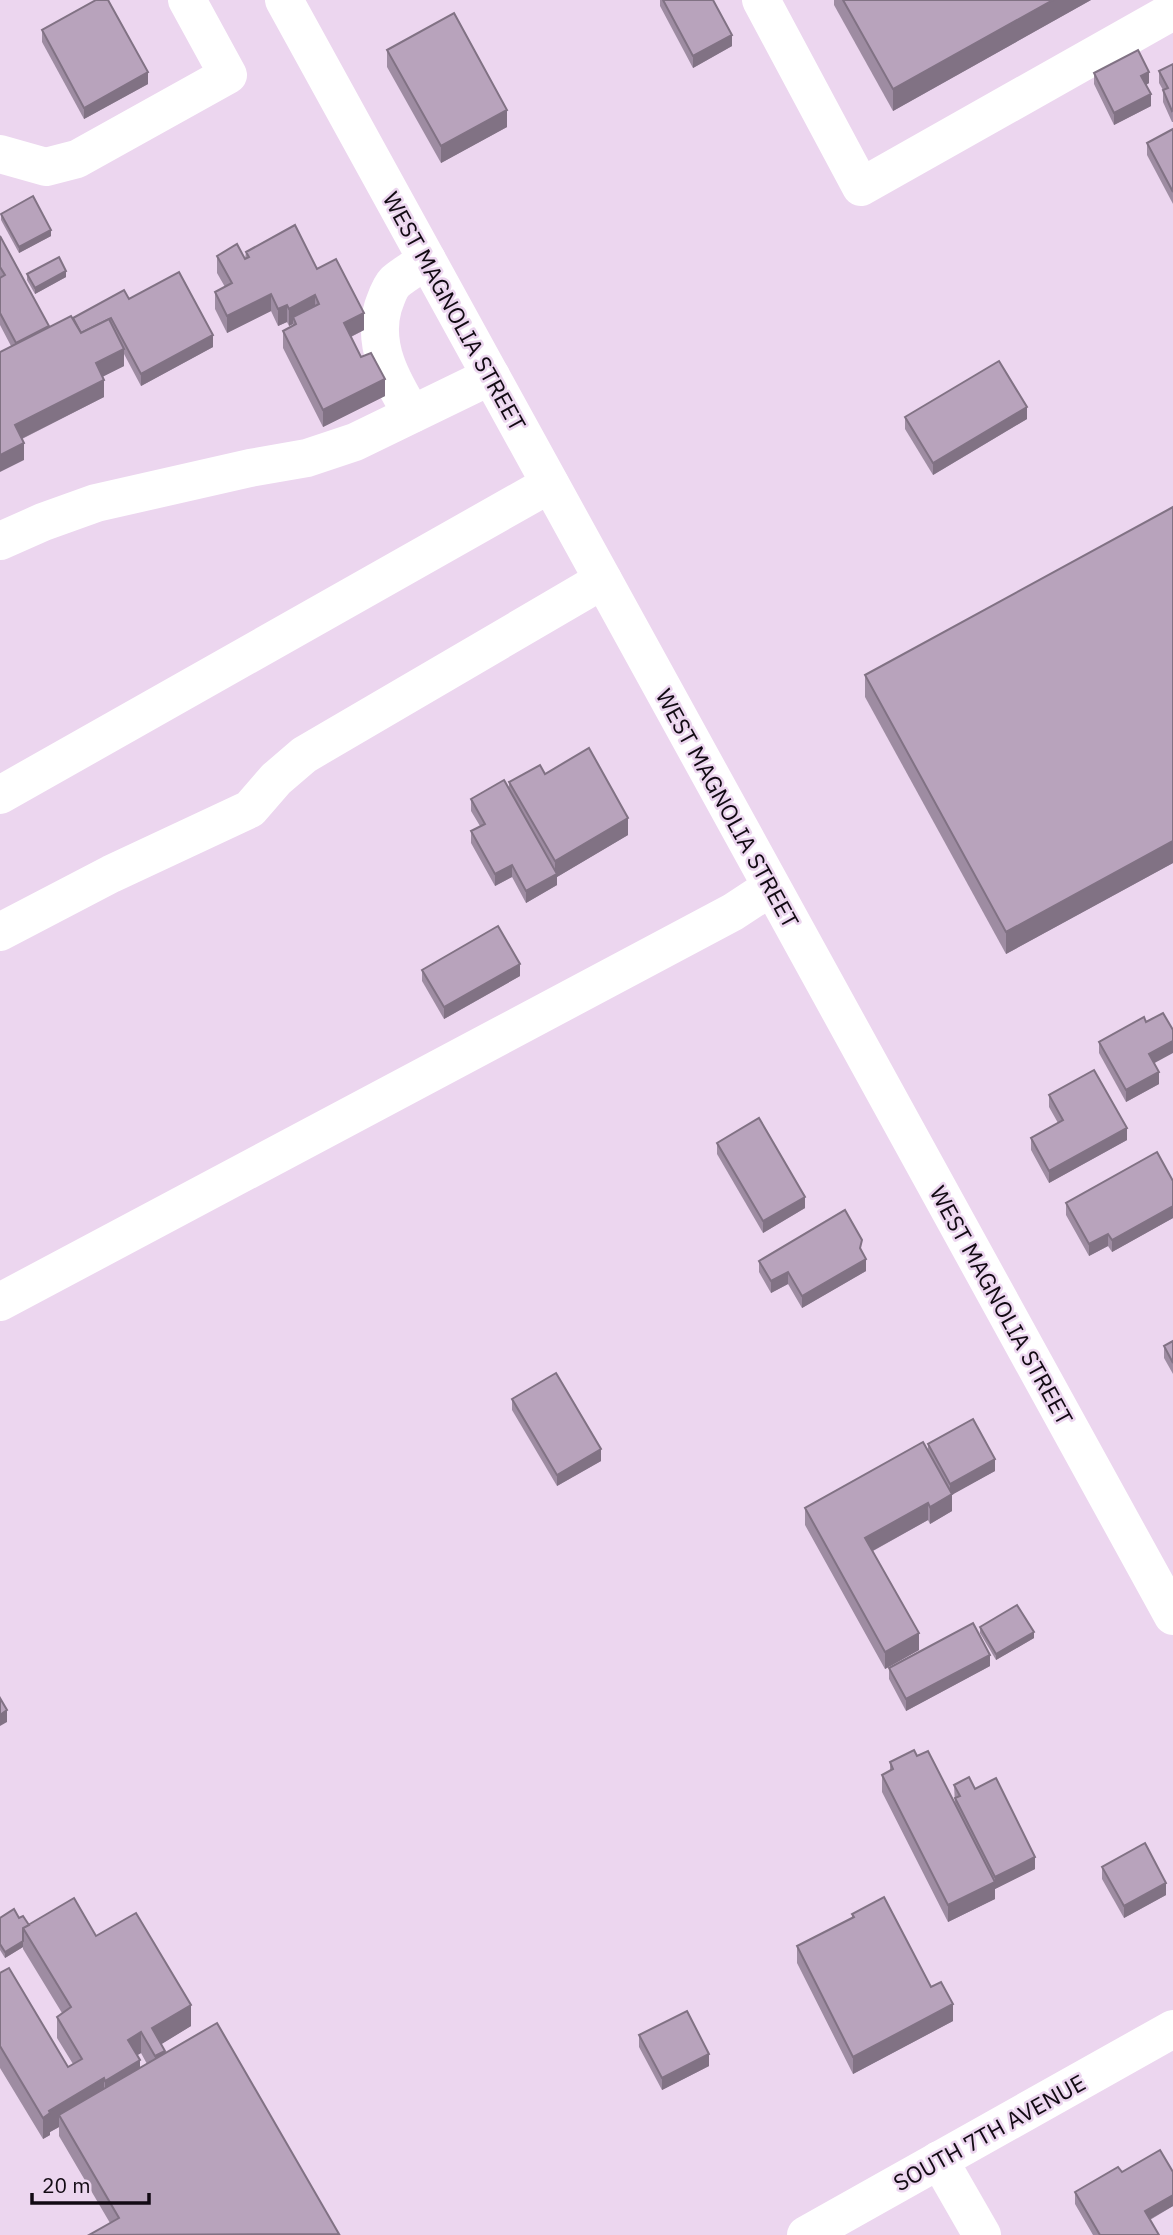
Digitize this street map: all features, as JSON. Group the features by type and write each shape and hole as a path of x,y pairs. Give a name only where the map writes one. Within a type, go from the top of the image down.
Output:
{"street":[{"path":"0,154 46,167 77,159 228,75 187,0"},
{"name":"WEST MAGNOLIA STREET","path":"284,0 1173,1616"},
{"path":"761,0 861,187 1173,11"},
{"path":"412,414 393,384 383,354 378,325 394,283 427,260"},
{"path":"0,541 96,503 250,468 307,458 355,442 491,376"},
{"path":"0,795 550,484"},
{"path":"0,932 111,874 250,809 276,779 304,755 603,580"},
{"path":"0,1302 720,918 771,887"},
{"name":"SOUTH 7TH AVENUE","path":"806,2235 1173,2029"},
{"path":"939,2160 982,2235"}],"building":[{"path":"96,0 108,0 148,72 84,108 42,30"},
{"path":"663,0 713,0 732,35 693,56"},
{"path":"843,0 1053,0 893,89"},
{"path":"454,13 507,110 441,146 387,50"},
{"path":"1138,50 1149,72 1141,76 1151,94 1114,113 1094,73"},
{"path":"1173,64 1172,111 1163,90 1168,88 1159,71"},
{"path":"1173,129 1173,192 1147,143"},
{"path":"33,196 51,230 19,247 1,214"},
{"path":"295,225 317,269 336,259 364,313 344,323 361,357 371,353 385,379 323,410 283,331 296,324 293,317 319,304 315,295 289,309 287,305 278,309 271,294 227,316 215,292 232,283 217,256 237,244 245,259 249,257 246,252"},
{"path":"0,236 49,326 16,343 0,313 0,278 5,275 0,267"},
{"path":"59,257 66,271 35,288 27,274"},
{"path":"179,272 213,335 141,374 111,318 81,333 73,318 124,290 129,299"},
{"path":"71,316 81,333 109,319 124,349 96,363 104,380 15,425 24,443 0,455 0,352"},
{"path":"999,361 1027,407 933,463 905,417"},
{"path":"1173,507 1173,841 1006,932 865,675"},
{"path":"589,748 628,818 555,861 509,782 540,765 545,774"},
{"path":"504,780 557,874 526,891 512,865 495,874 471,831 485,824 471,799"},
{"path":"498,926 520,964 444,1007 422,970"},
{"path":"1163,1013 1173,1030 1173,1041 1149,1054 1159,1072 1126,1090 1099,1042 1144,1017 1146,1022"},
{"path":"1094,1070 1127,1128 1049,1171 1031,1138 1063,1120 1049,1095"},
{"path":"759,1118 805,1197 763,1221 717,1143"},
{"path":"1157,1152 1173,1181 1173,1206 1112,1240 1108,1234 1089,1244 1066,1203"},
{"path":"845,1210 862,1240 860,1248 866,1259 802,1296 788,1272 771,1281 759,1261"},
{"path":"1173,1341 1173,1363 1164,1346"},
{"path":"556,1373 601,1449 557,1475 512,1399"},
{"path":"973,1419 995,1459 950,1484 928,1444"},
{"path":"923,1442 952,1494 930,1507 928,1503 865,1538 919,1633 885,1652 805,1508"},
{"path":"1017,1605 1034,1632 996,1654 980,1627"},
{"path":"973,1623 990,1655 906,1699 889,1668"},
{"path":"0,1698 7,1710 0,1715"},
{"path":"914,1750 917,1756 928,1751 995,1882 948,1905 882,1775 893,1769 890,1762"},
{"path":"969,1777 975,1789 996,1778 1035,1857 995,1877 955,1798 960,1796 954,1785"},
{"path":"1145,1843 1166,1883 1124,1906 1102,1867"},
{"path":"884,1897 931,1987 941,1982 953,2004 853,2057 797,1946 854,1917 852,1914"},
{"path":"74,1898 96,1936 136,1913 191,2005 152,2028 165,2051 155,2056 141,2032 128,2040 140,2060 105,2081 104,2078 49,2111 43,2118 0,2046 0,1973 9,1968 68,2067 82,2059 57,2017 71,2007 23,1928"},
{"path":"14,1909 19,1918 23,1916 29,1925 23,1928 23,1941 5,1952 0,1944 0,1918"},
{"path":"687,2011 709,2054 662,2078 639,2035"},
{"path":"217,2023 339,2234 89,2235 119,2218 59,2115"},
{"path":"1160,2150 1173,2172 1173,2195 1145,2211 1159,2235 1100,2235 1075,2192 1118,2167 1122,2172"}]}
